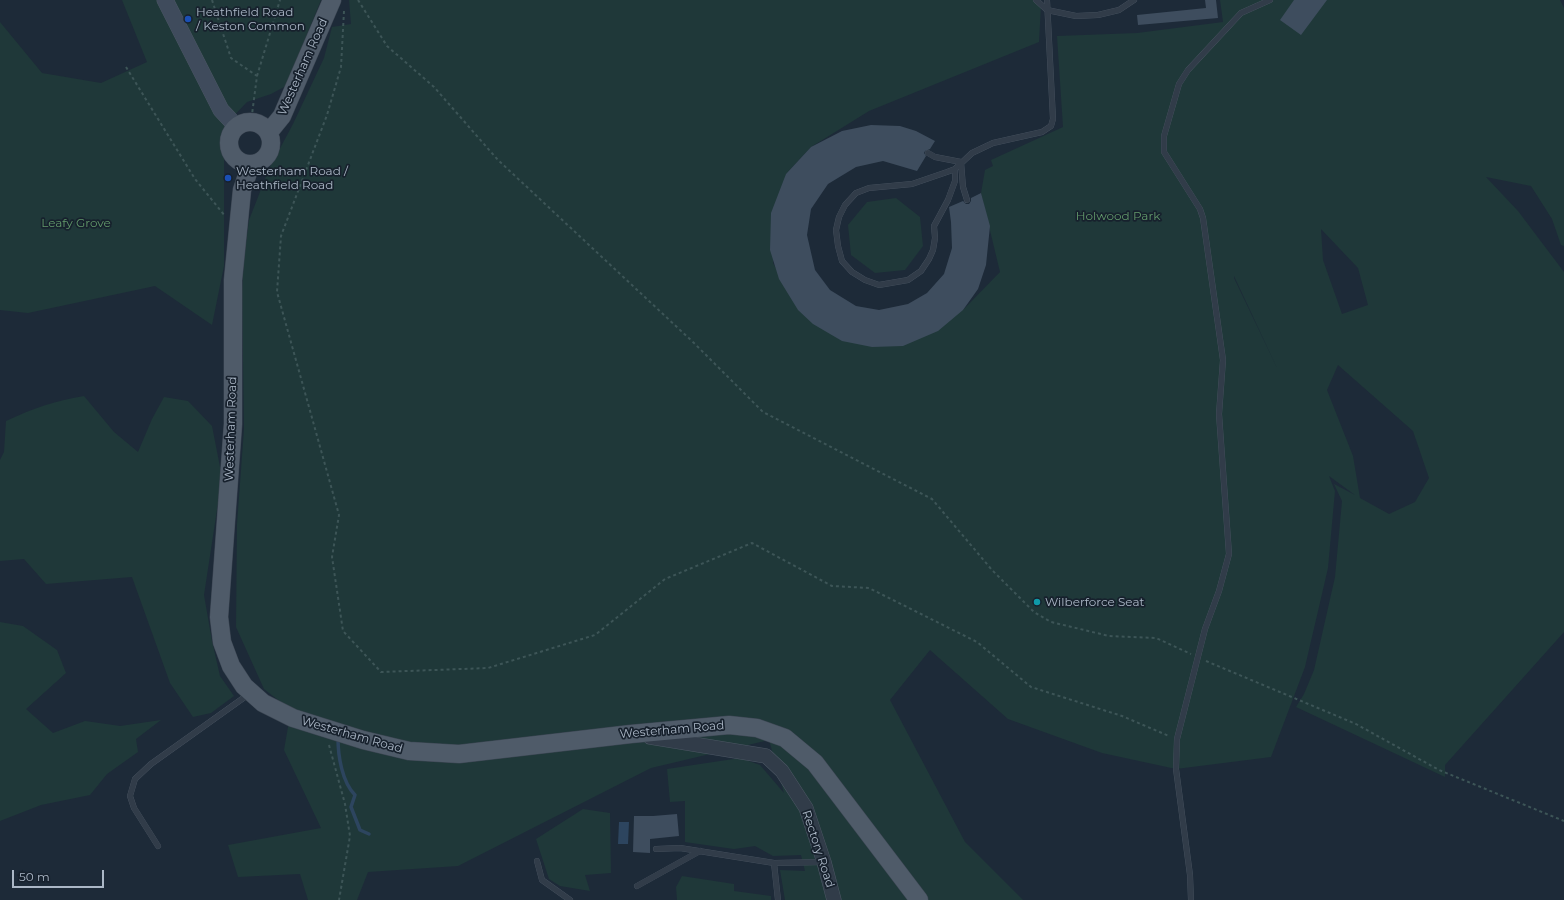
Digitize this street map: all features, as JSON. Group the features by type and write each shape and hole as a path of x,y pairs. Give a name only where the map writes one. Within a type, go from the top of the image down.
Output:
{"main road":[{"path":"164,0 221,110 244,125 261,125 269,132 272,145 270,152 258,163 251,164 240,162 230,150 230,137 244,125"},
{"name":"Westerham Road","path":"269,132 282,116 338,4"},
{"name":"Westerham Road","path":"251,164 242,190 233,280 233,424 219,617 222,642 231,666 244,686 262,703 293,718 363,740 409,751 459,754 631,734 728,725 757,728 786,738 815,763 919,900"}],"street":[{"name":"Rectory Road","path":"631,734 766,756 782,771 806,808 824,862 834,900"}],"lane":[{"path":"1036,0 1047,10 1076,16 1098,15 1119,10 1134,0"},
{"path":"955,169 955,181 953,187 934,226 935,238 933,250 929,259 920,271 908,280 879,285 865,280 852,272 842,261 836,230 839,217 845,205 856,193 869,188 912,184 929,179 955,169 972,153 993,143 1042,132 1050,126 1053,119 1047,0"},
{"path":"1191,900 1190,875 1176,769 1177,739 1205,629 1219,591 1229,554 1219,414 1223,360 1203,218 1200,209 1164,152 1164,136 1179,84 1188,70 1241,14 1270,0"},
{"path":"928,153 943,159 961,162"},
{"path":"961,162 963,187 967,200"},
{"path":"158,846 134,808 130,796 135,779 151,764 251,693"},
{"path":"656,849 680,848 774,863 824,862"},
{"path":"637,886 700,851"},
{"path":"537,861 542,880 570,900"},
{"path":"774,863 778,900"}],"path":[{"path":"212,0 231,58 257,76"},
{"path":"244,125 280,0"},
{"path":"358,0 387,46 434,87 498,160 694,343 763,412 932,499 992,570 1034,612 1051,622 1109,636 1156,638 1198,658 1356,724 1439,770 1564,820"},
{"path":"338,4 341,67 327,116 281,236 277,292 339,516 332,557 343,631 381,672 488,668 595,635 666,580 752,543 832,586 869,588 977,642 1031,687 1122,716 1177,739"},
{"path":"126,67 195,179 238,233"},
{"path":"329,745 346,804 350,836 339,900"}],"green space":[{"name":"Leafy Grove","path":"122,0 321,0 286,86 271,94 247,102 226,124 224,140 224,266 212,325 155,286 28,313 0,310 0,22 42,73 101,83 147,62"},
{"name":"Holwood Park","path":"349,0 1034,0 1041,5 1039,42 869,111 811,147 786,174 773,263 798,309 842,341 963,310 1000,272 981,193 985,170 993,166 991,160 1063,127 1057,36 1137,33 1223,22 1220,0 1560,0 1564,8 1564,246 1561,245 1552,219 1531,186 1486,177 1518,211 1564,272 1564,632 1445,765 1445,777 1296,707 1304,694 1314,670 1335,577 1342,501 1334,484 1355,495 1329,476 1335,491 1328,568 1305,667 1271,757 1176,769 1102,753 1008,719 930,650 890,700 965,842 1023,900 785,900 780,870 805,871 801,855 773,856 755,846 734,849 685,842 685,801 670,802 667,769 740,758 760,765 784,793 769,740 651,768 458,866 368,872 357,900 308,900 300,874 238,877 228,845 321,828 284,750 291,710 264,689 236,627 237,524 244,429 242,291 249,220 269,169 293,124 324,58 332,27 351,24","holes":["1321,229 1358,268 1368,305 1342,314 1323,260","1234,276 1278,370 1234,278","1338,365 1413,431 1429,478 1415,502 1389,514 1360,498 1353,456 1327,390"]},
{"path":"896,198 920,217 923,246 905,270 875,273 851,255 848,225 867,202"},
{"path":"84,396 114,432 138,452 152,419 164,397 188,401 212,426 222,477 204,595 220,676 234,696 211,713 193,717 170,683 132,577 46,584 24,559 0,561 0,460 4,452 6,421 44,406 63,400"},
{"path":"0,622 23,626 57,650 66,673 26,709 53,733 85,721 120,726 161,720 136,739 138,752 107,774 90,795 41,805 0,821"},
{"path":"583,809 610,813 611,873 585,875 590,891 560,886 549,879 536,839"},
{"path":"682,876 734,884 734,891 771,896 771,900 677,900 676,887"}],"water":[{"path":"619,822 629,822 628,844 618,844"}],"building":[{"path":"1205,0 1216,0 1218,18 1138,25 1137,15 1206,8"},
{"path":"1294,0 1327,0 1301,35 1280,20"},
{"path":"871,125 900,126 916,131 935,141 930,149 925,151 924,153 926,156 917,171 883,161 856,167 828,184 811,209 807,235 815,270 830,290 856,306 879,310 908,304 927,293 944,274 952,248 949,207 963,201 966,204 969,204 971,198 981,193 990,226 986,265 978,289 963,310 938,331 903,346 872,347 842,341 813,324 798,310 779,279 770,250 771,213 786,174 811,147 842,131"},
{"path":"677,814 679,836 650,839 650,853 633,852 634,816"}],"waterway":[{"path":"338,738 339,753 344,776 355,795 351,807 360,830 369,834"}],"place":[{"name":"Heathfield Road / Keston Common","path":"188,19"},
{"name":"Westerham Road / Heathfield Road","path":"228,178"},
{"name":"Wilberforce Seat","path":"1037,602"}]}
